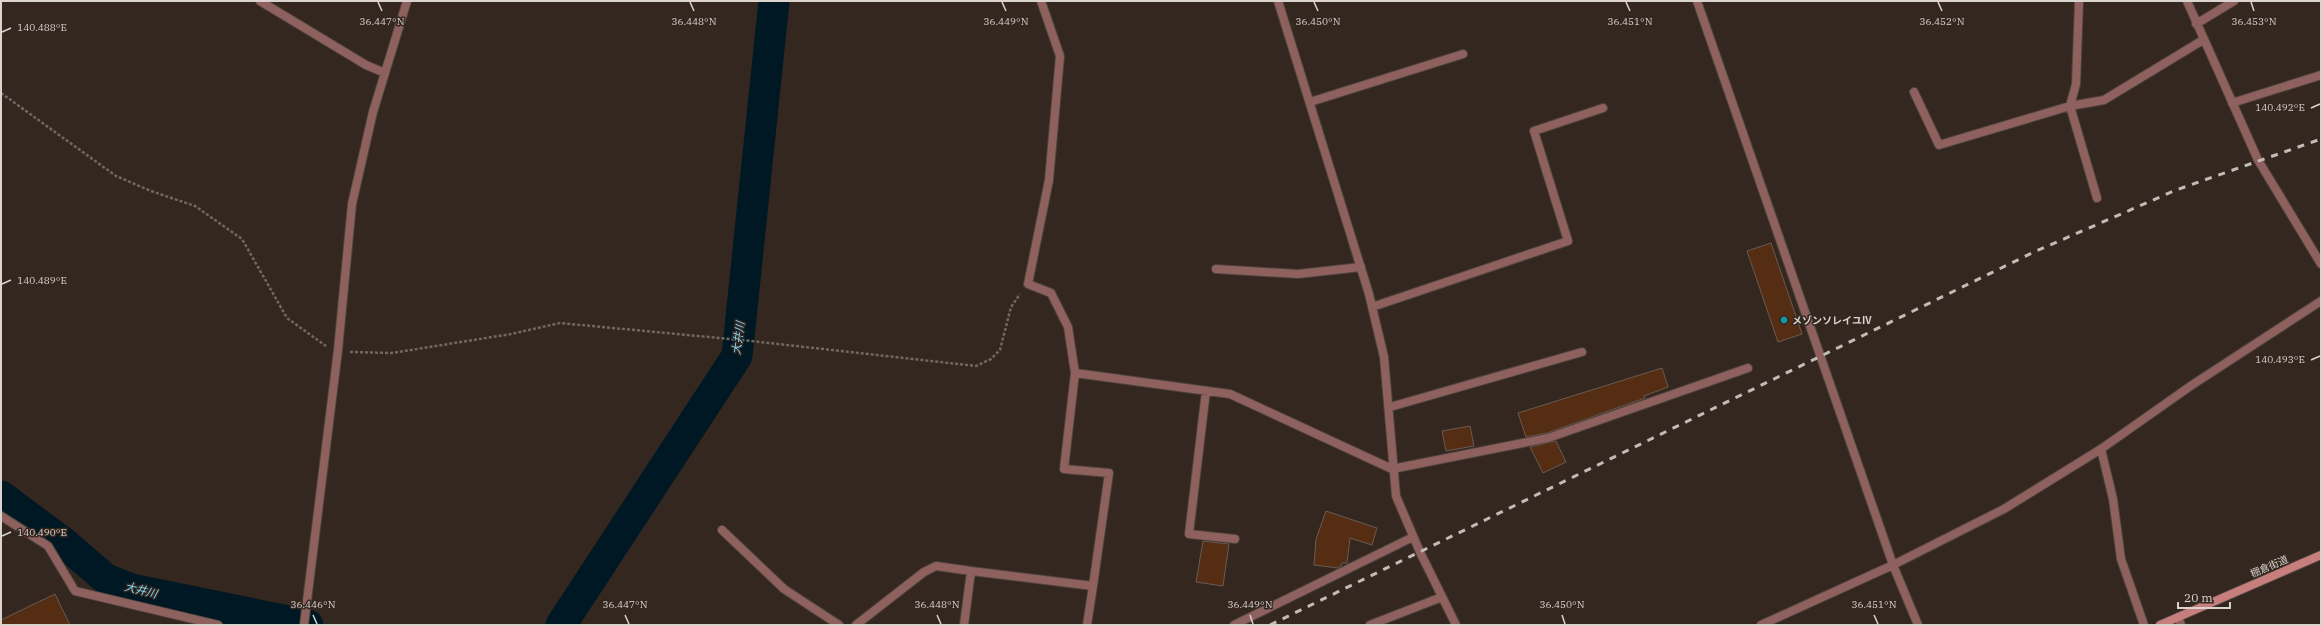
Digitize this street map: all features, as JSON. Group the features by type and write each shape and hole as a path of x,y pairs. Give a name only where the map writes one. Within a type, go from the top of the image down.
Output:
{"street":[{"path":"260,1 366,65 385,73"},
{"path":"304,621 338,350 352,204 374,112 407,1"},
{"path":"1041,1 1060,56 1049,180 1028,284 1051,293 1068,327 1075,373 1064,469 1109,473 1087,625"},
{"path":"1278,1 1361,267 1384,356 1390,407 1392,469 1396,496 1413,537 1456,625"},
{"path":"1697,1 1893,565 1918,625"},
{"path":"2079,1 2076,84 2070,106 2097,198"},
{"path":"2187,1 2203,40 2258,160 2321,264"},
{"path":"2196,24 2234,1"},
{"path":"1914,92 1939,145 2070,106 2104,100 2203,40"},
{"path":"1310,102 1463,54"},
{"path":"2232,103 2321,75"},
{"path":"1372,307 1568,241 1534,130 1603,108"},
{"path":"1216,269 1298,274 1361,267"},
{"path":"1761,625 1893,565 2004,509 2101,449 2192,385 2321,301"},
{"path":"1390,407 1582,352"},
{"path":"1075,373 1230,394 1392,469 1548,438 1748,368"},
{"path":"1206,391 1189,534 1235,539"},
{"path":"2101,449 2113,499 2121,559 2144,625"},
{"path":"1,516 48,546 75,591 218,625"},
{"path":"722,530 784,589 839,625"},
{"path":"1234,625 1413,537"},
{"name":"棚倉街道","path":"2160,625 2179,621 2321,555"},
{"path":"859,624 924,572 936,566 1093,586"},
{"path":"964,625 971,571"},
{"path":"1370,625 1442,597"}],"path":[{"path":"1,93 116,176 151,191 195,206 242,239 287,318 322,344 338,350 392,353 511,334 560,323 751,341 976,366 991,359 1000,350 1011,307 1028,284"}],"building":[{"path":"1771,243 1802,334 1778,342 1747,251"},
{"path":"1662,368 1668,387 1644,396 1645,398 1547,433 1526,437 1518,413"},
{"path":"1470,426 1474,446 1446,451 1442,431"},
{"path":"1556,441 1566,462 1543,473 1530,447"},
{"path":"1326,511 1377,528 1372,545 1350,538 1347,563 1342,563 1338,568 1314,565 1316,539"},
{"path":"1203,541 1229,544 1223,586 1196,582"},
{"path":"55,594 70,625 1,625 1,620"}],"waterway":[{"name":"大井川","path":"561,625 737,356 774,1"},
{"name":"大井川","path":"1,496 64,543 106,579 131,589 308,625"}],"railway":[{"path":"1270,625 2034,252 2176,190 2321,139"}],"place":[{"name":"メゾンソレイユⅣ","path":"1784,320"}]}
